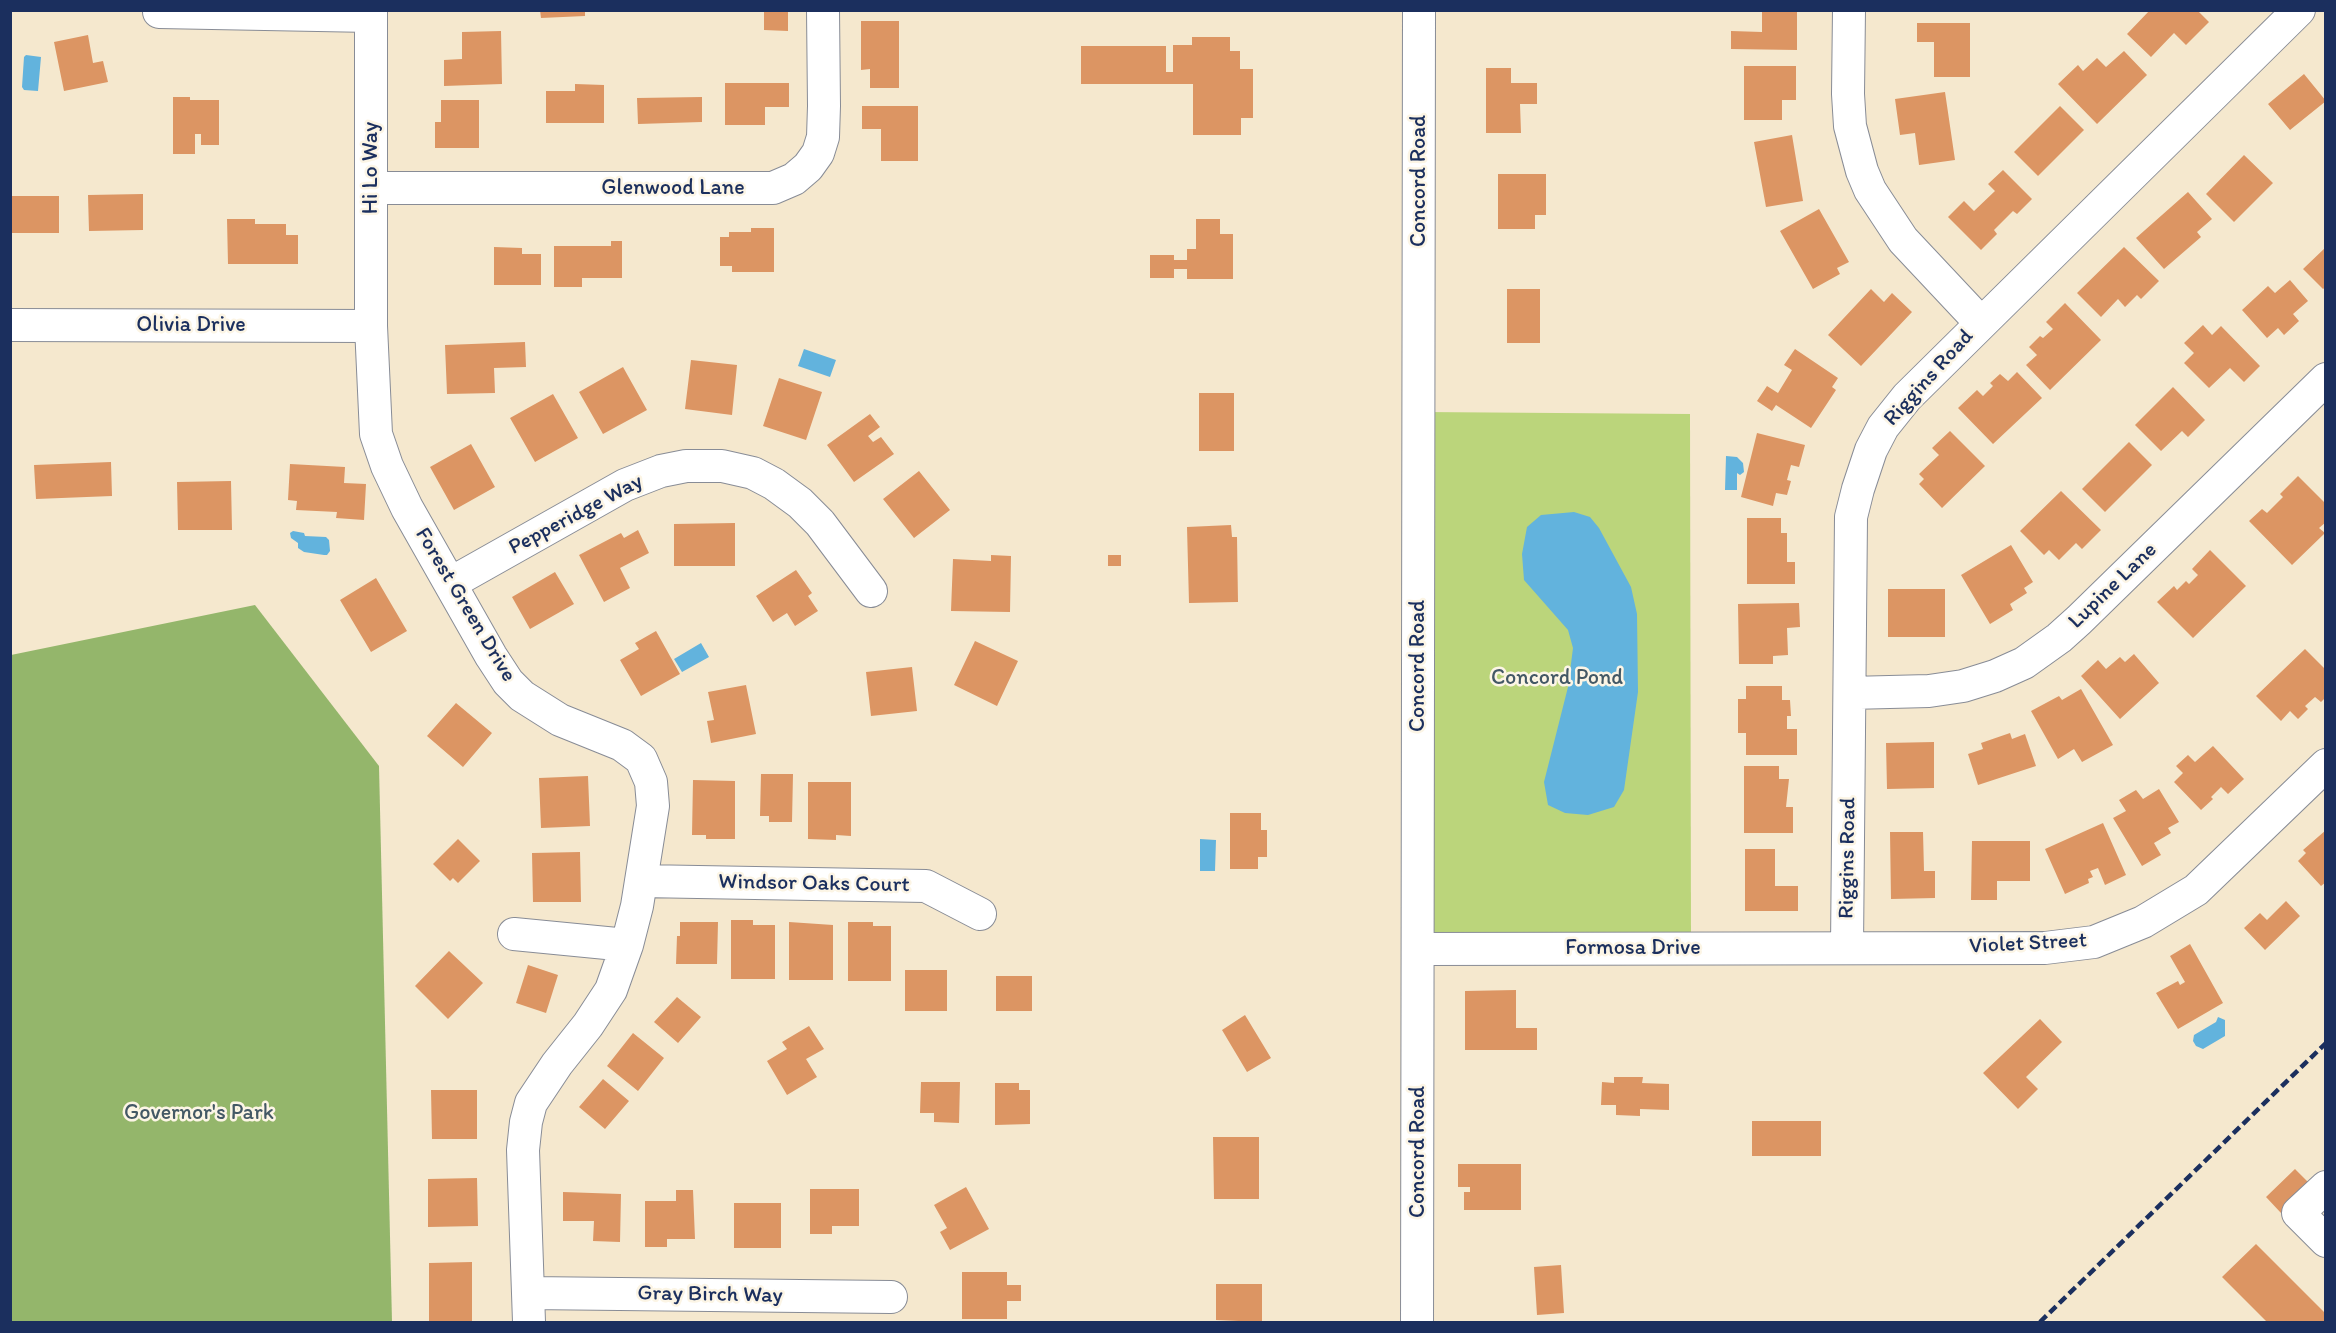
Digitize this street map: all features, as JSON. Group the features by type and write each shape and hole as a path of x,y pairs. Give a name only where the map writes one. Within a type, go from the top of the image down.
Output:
{"street":[{"name":"Glenwood Lane","path":"370,188 773,188 794,179 808,167 818,153 824,106 823,10"},
{"name":"Concord Road","path":"1418,1323 1419,10"},
{"path":"1849,10 1850,126 1862,171 1870,190 1903,240 1980,322"},
{"name":"Riggins Road","path":"1847,947 1851,517 1871,450 1883,427 1907,397 1980,322 2299,10"},
{"path":"159,12 370,13"},
{"name":"Hi Lo Way","path":"370,13 370,326"},
{"name":"Olivia Drive","path":"10,324 370,326"},
{"name":"Forest Green Drive","path":"370,326 376,434 387,466 407,508 490,656 508,682 522,696 560,720 622,745 641,759 651,782 654,806 627,945 610,990 588,1025 557,1064 531,1103 526,1122 523,1150 529,1308"},
{"name":"Lupine Lane","path":"1850,693 1929,691 1963,686 1995,676 2024,663 2059,638 2079,620 2325,379"},
{"name":"Pepperidge Way","path":"451,583 625,485 661,471 686,466 722,466 764,478 800,503 820,523 871,591"},
{"name":"Violet Street","path":"1847,947 2045,948 2094,942 2143,922 2196,890 2325,765"},
{"name":"Windsor Oaks Court","path":"641,881 926,886 980,914"},
{"path":"514,934 627,945"},
{"name":"Formosa Drive","path":"1418,950 1847,947"},
{"path":"2325,1186 2298,1213 2325,1241"},
{"name":"Gray Birch Way","path":"529,1308 891,1297"}],"green space":[{"name":"Concord Pond","path":"1423,412 1690,414 1691,942 1423,943"},
{"name":"Governor's Park","path":"255,605 379,766 392,1322 11,1322 11,655"}],"water":[{"path":"26,55 41,57 38,91 24,90 22,87"},
{"path":"804,349 836,360 830,377 798,366"},
{"path":"1726,456 1737,457 1743,463 1744,472 1740,475 1737,473 1737,490 1725,490"},
{"path":"1574,512 1590,517 1599,528 1631,587 1637,614 1638,692 1624,790 1614,807 1588,815 1565,813 1548,805 1544,782 1568,687 1573,648 1568,630 1524,580 1522,554 1527,527 1541,515"},
{"path":"293,531 304,533 305,536 326,537 329,540 330,551 327,555 304,552 291,538 290,533"},
{"path":"701,643 709,657 682,672 674,659"},
{"path":"1200,839 1216,840 1215,871 1200,871"},
{"path":"2218,1017 2225,1020 2225,1036 2203,1049 2196,1046 2193,1041 2194,1035 2216,1022"}],"building":[{"path":"540,10 585,10 585,16 541,18"},
{"path":"764,10 788,10 788,31 764,30"},
{"path":"1762,10 1797,10 1797,50 1731,49 1731,31 1762,32"},
{"path":"2150,10 2197,10 2209,22 2186,45 2174,33 2151,57 2127,34"},
{"path":"861,21 899,21 899,88 870,88 870,69 861,70"},
{"path":"1917,23 1970,23 1970,77 1934,77 1934,42 1917,42"},
{"path":"501,31 502,84 444,86 444,60 462,59 462,32"},
{"path":"88,35 93,63 103,61 108,82 64,91 54,42"},
{"path":"1192,37 1230,37 1230,51 1240,51 1240,69 1253,69 1253,118 1241,118 1241,135 1193,135 1193,84 1081,84 1081,46 1166,46 1166,72 1173,72 1173,45 1192,45"},
{"path":"2124,51 2147,75 2097,124 2058,84 2078,65 2083,71 2097,58 2106,67"},
{"path":"1744,66 1796,66 1796,100 1782,100 1782,120 1744,120"},
{"path":"1486,68 1511,68 1511,83 1537,83 1537,104 1520,104 1521,133 1486,133"},
{"path":"2304,74 2326,101 2290,130 2268,104"},
{"path":"725,83 789,83 789,107 765,107 765,125 725,125"},
{"path":"575,84 604,85 604,123 546,123 546,91 575,91"},
{"path":"1945,92 1955,160 1919,165 1915,133 1900,135 1895,99"},
{"path":"173,97 190,97 190,100 219,100 219,145 201,145 201,134 195,134 195,154 173,154"},
{"path":"702,97 702,122 638,124 637,98"},
{"path":"441,100 479,100 479,148 435,148 435,122 441,122"},
{"path":"862,106 918,106 918,161 881,161 881,129 862,129"},
{"path":"2060,106 2084,130 2038,176 2014,152"},
{"path":"1792,135 1803,201 1766,207 1754,142"},
{"path":"2244,155 2273,183 2234,222 2206,194"},
{"path":"2003,170 2032,199 2017,214 2013,211 1994,230 1997,234 1981,250 1948,217 1964,201 1974,211 1995,191 1988,184"},
{"path":"1498,174 1546,174 1546,215 1535,215 1535,229 1498,229"},
{"path":"2188,192 2212,219 2197,232 2201,237 2164,269 2136,238"},
{"path":"143,194 143,230 89,231 88,195"},
{"path":"10,196 59,196 59,233 10,233"},
{"path":"1819,209 1849,262 1837,268 1840,274 1813,289 1780,231"},
{"path":"227,219 255,219 255,224 286,224 286,235 298,235 298,264 228,264"},
{"path":"1196,219 1220,219 1220,234 1233,234 1233,279 1187,279 1187,269 1174,269 1174,278 1150,278 1150,255 1174,255 1174,260 1187,260 1187,249 1196,249"},
{"path":"751,228 774,228 774,272 732,272 732,266 720,266 720,237 729,237 729,232 751,232"},
{"path":"611,241 622,241 622,278 582,278 582,287 554,287 554,246 611,246"},
{"path":"494,247 522,248 522,254 541,254 541,285 494,285"},
{"path":"2124,247 2159,281 2141,299 2137,295 2125,307 2118,299 2101,317 2077,293"},
{"path":"2326,247 2326,287 2323,289 2303,269"},
{"path":"2290,280 2308,301 2293,314 2299,321 2284,335 2278,328 2267,338 2242,310 2268,286 2275,293"},
{"path":"1507,289 1540,289 1540,343 1507,343"},
{"path":"1871,289 1884,302 1892,293 1912,312 1861,366 1828,335"},
{"path":"2065,303 2101,340 2050,390 2026,365 2037,355 2029,347 2040,336 2043,338 2053,329 2046,322"},
{"path":"2203,325 2212,335 2221,326 2260,366 2244,382 2230,368 2209,388 2184,363 2194,353 2184,343"},
{"path":"525,342 526,367 494,368 495,393 447,394 445,345"},
{"path":"1795,349 1838,378 1832,387 1836,390 1811,428 1776,405 1772,411 1757,401 1767,386 1778,393 1792,370 1784,365"},
{"path":"691,360 737,365 732,415 685,409"},
{"path":"623,367 647,410 603,434 579,392"},
{"path":"2017,372 2042,398 1993,444 1958,408 1977,390 1983,396 1993,386 1990,383 2000,374 2008,381"},
{"path":"779,378 822,392 806,440 763,426"},
{"path":"2173,387 2205,420 2188,437 2182,431 2161,451 2135,425"},
{"path":"1199,393 1234,393 1234,451 1199,451"},
{"path":"553,394 578,438 535,462 510,418"},
{"path":"870,414 880,427 868,436 873,442 881,437 894,454 854,482 827,445"},
{"path":"1950,431 1985,466 1942,508 1919,484 1924,479 1919,474 1939,455 1932,448"},
{"path":"1757,433 1805,445 1799,467 1791,465 1787,480 1791,481 1787,495 1776,493 1773,506 1741,497"},
{"path":"2129,442 2152,465 2105,512 2082,489"},
{"path":"471,444 495,487 454,510 430,467"},
{"path":"111,462 112,496 36,499 34,465"},
{"path":"290,464 345,467 344,483 366,484 364,520 336,518 337,512 296,510 297,501 288,500"},
{"path":"919,471 950,510 914,538 883,499"},
{"path":"2298,476 2326,504 2326,522 2319,528 2325,533 2292,565 2249,521 2262,509 2267,513 2283,497 2280,494"},
{"path":"231,481 232,530 178,530 177,482"},
{"path":"2061,491 2101,530 2082,549 2076,543 2059,560 2049,550 2044,555 2020,531"},
{"path":"1747,518 1781,518 1781,533 1787,533 1787,562 1795,562 1795,584 1747,584"},
{"path":"735,523 735,566 674,566 674,524"},
{"path":"1231,525 1232,537 1237,537 1238,602 1189,603 1187,527"},
{"path":"638,530 649,553 620,568 630,588 604,602 579,555 621,533 624,538"},
{"path":"2011,545 2033,582 2024,588 2027,593 2010,604 2013,610 1990,624 1961,575"},
{"path":"2210,550 2246,586 2193,638 2157,602 2174,586 2177,590 2186,581 2189,584 2198,575 2192,569"},
{"path":"991,555 1011,556 1010,612 951,611 953,559 991,561"},
{"path":"1108,555 1121,555 1121,566 1108,566"},
{"path":"796,570 812,593 808,596 818,611 795,626 787,613 773,622 756,596"},
{"path":"555,572 574,604 530,629 512,597"},
{"path":"376,578 407,631 371,652 340,600"},
{"path":"1888,589 1945,589 1945,637 1888,637"},
{"path":"1799,603 1800,627 1787,628 1788,655 1773,656 1773,664 1739,664 1738,604"},
{"path":"656,631 680,674 641,696 620,660 639,649 635,643"},
{"path":"975,641 1018,661 997,706 954,685"},
{"path":"2305,649 2326,670 2326,697 2321,702 2315,697 2305,706 2308,709 2298,719 2290,711 2281,721 2256,696"},
{"path":"2134,654 2159,683 2120,719 2081,676 2098,660 2106,669 2120,657 2125,662"},
{"path":"912,667 917,711 871,716 866,672"},
{"path":"746,685 756,734 711,743 707,721 714,720 708,692"},
{"path":"1746,686 1782,686 1782,700 1790,700 1791,716 1787,716 1787,729 1797,729 1797,755 1746,755 1746,733 1738,733 1738,699 1746,699"},
{"path":"2081,689 2113,745 2082,762 2074,749 2058,759 2031,711 2059,696 2062,700"},
{"path":"456,703 492,733 463,767 427,736"},
{"path":"2010,733 2012,739 2025,734 2036,766 1978,785 1968,754 1983,749 1981,743"},
{"path":"1934,742 1934,788 1887,789 1886,743"},
{"path":"2213,746 2244,779 2228,794 2221,787 2211,797 2213,799 2201,810 2174,782 2183,773 2176,766 2188,755 2195,762"},
{"path":"1744,766 1779,766 1779,779 1789,779 1786,807 1793,807 1793,833 1744,833"},
{"path":"761,774 793,774 792,822 769,822 769,816 760,816"},
{"path":"588,776 590,826 541,828 539,778"},
{"path":"693,780 735,781 735,839 706,839 706,835 692,835"},
{"path":"808,782 851,782 851,836 836,835 836,840 808,839"},
{"path":"2159,789 2179,822 2168,828 2171,833 2154,843 2161,855 2142,866 2113,818 2126,811 2119,800 2136,790 2143,799"},
{"path":"1230,813 1261,813 1261,830 1267,830 1267,857 1258,857 1258,869 1230,869"},
{"path":"2103,823 2126,875 2105,885 2098,868 2090,871 2093,877 2088,879 2089,883 2065,894 2045,849"},
{"path":"2326,830 2326,882 2321,886 2298,861 2306,853 2303,850"},
{"path":"1890,832 1923,832 1924,871 1935,871 1935,898 1891,899"},
{"path":"458,839 480,861 458,883 453,878 450,881 433,864"},
{"path":"1972,841 2030,841 2030,881 1997,881 1997,900 1971,900"},
{"path":"1745,849 1775,849 1775,886 1798,886 1798,911 1745,911"},
{"path":"580,852 581,902 533,902 532,853"},
{"path":"2286,901 2300,916 2265,950 2244,928 2260,913 2267,920"},
{"path":"731,920 753,920 753,925 775,925 775,979 731,979"},
{"path":"680,922 718,922 717,964 676,964"},
{"path":"789,922 833,925 833,980 789,980"},
{"path":"848,922 873,922 873,926 891,926 891,981 848,981"},
{"path":"2190,944 2223,1003 2178,1029 2156,993 2178,981 2180,985 2185,982 2170,956"},
{"path":"449,951 483,983 448,1019 415,986"},
{"path":"528,965 558,975 546,1013 516,1003"},
{"path":"905,970 947,970 947,1011 905,1011"},
{"path":"996,976 1032,976 1032,1011 996,1011"},
{"path":"1516,990 1516,1028 1537,1028 1537,1050 1465,1050 1465,991"},
{"path":"677,997 701,1017 678,1043 654,1022"},
{"path":"1245,1015 1271,1058 1247,1072 1222,1030"},
{"path":"2040,1019 2062,1042 2026,1077 2038,1089 2018,1109 1983,1073"},
{"path":"809,1026 824,1049 806,1059 817,1077 787,1095 767,1061 787,1049 782,1042"},
{"path":"633,1033 664,1058 638,1091 607,1066"},
{"path":"1614,1077 1643,1077 1642,1083 1669,1084 1669,1110 1640,1109 1640,1116 1616,1115 1616,1105 1601,1105 1602,1082 1614,1083"},
{"path":"603,1079 629,1101 605,1129 579,1107"},
{"path":"921,1082 960,1082 959,1123 934,1122 934,1113 920,1113"},
{"path":"995,1083 1019,1083 1019,1090 1030,1090 1030,1124 995,1125"},
{"path":"431,1090 477,1090 477,1139 432,1139"},
{"path":"1752,1121 1821,1121 1821,1156 1752,1156"},
{"path":"1213,1137 1259,1137 1259,1199 1214,1199"},
{"path":"1458,1164 1521,1164 1521,1210 1464,1210 1464,1192 1470,1192 1470,1187 1458,1187"},
{"path":"2295,1169 2310,1184 2281,1213 2266,1197"},
{"path":"477,1178 478,1226 428,1227 428,1179"},
{"path":"966,1187 989,1229 950,1250 940,1232 947,1228 934,1205"},
{"path":"810,1189 859,1189 859,1226 832,1226 832,1234 810,1234"},
{"path":"676,1190 693,1190 695,1239 667,1239 667,1247 645,1247 645,1201 676,1201"},
{"path":"563,1192 621,1194 620,1242 593,1241 594,1221 563,1221"},
{"path":"734,1203 781,1203 781,1248 734,1248"},
{"path":"2256,1244 2326,1314 2326,1322 2267,1322 2222,1277"},
{"path":"472,1262 472,1322 429,1322 429,1263"},
{"path":"1561,1265 1564,1313 1537,1315 1534,1267"},
{"path":"962,1272 1007,1272 1007,1285 1021,1285 1021,1301 1007,1301 1007,1319 962,1319"},
{"path":"1216,1284 1262,1284 1262,1322 1216,1320"}],"railway":[{"path":"2040,1322 2326,1043"}]}
